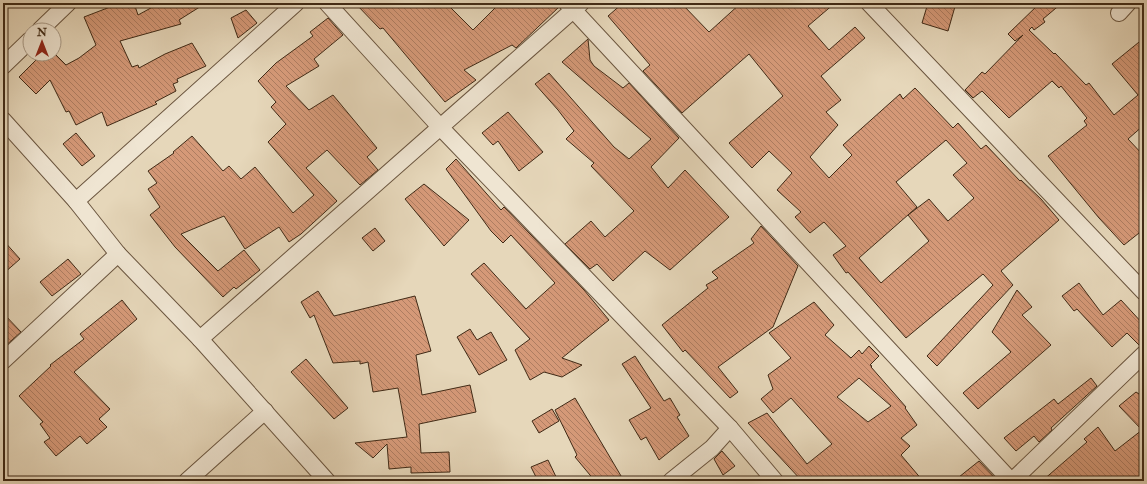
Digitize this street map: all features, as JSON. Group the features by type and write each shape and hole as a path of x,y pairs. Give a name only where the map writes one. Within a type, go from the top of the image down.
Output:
{"street":[{"path":"48,22 68,3"},
{"path":"76,201 296,3"},
{"path":"327,3 441,128 730,428 775,481"},
{"path":"869,3 1144,292"},
{"path":"200,339 441,128 574,5 1012,481 1144,354"},
{"path":"3,66 22,48"},
{"path":"3,120 76,201 118,254 200,339 327,481"},
{"path":"3,361 118,254"},
{"path":"187,481 265,411"},
{"path":"671,481 712,448 730,428"}],"building":[{"path":"109,3 134,3 138,15 160,3 206,3 179,20 181,24 120,41 132,67 138,65 139,68 165,54 192,43 206,66 177,79 178,82 173,84 176,91 155,102 157,104 107,126 102,112 76,125 69,111 66,112 50,80 36,94 19,77 34,62 62,61 66,65 79,58 96,45 84,17 110,7"},
{"path":"355,3 446,3 473,30 500,3 558,3 559,7 516,48 512,45 464,70 476,80 445,102 383,28 380,29"},
{"path":"623,3 681,3 709,32 741,3 835,3 808,26 829,50 855,27 865,38 821,76 841,100 826,112 838,125 810,157 829,178 852,155 843,145 900,94 903,99 915,88 953,128 958,123 981,149 986,145 1020,181 1021,180 1041,199 1059,220 1001,271 1013,285 937,366 927,356 993,285 983,274 906,338 848,272 846,273 833,255 846,246 824,222 810,233 795,217 801,212 777,190 792,173 769,151 752,168 729,143 783,96 749,54 682,113 643,71 650,65 608,16","holes":["946,140 967,163 953,175 974,198 948,221 929,199 908,215 929,241 881,283 859,258 917,207 896,182"]},
{"path":"928,3 956,3 948,31 922,23"},
{"path":"1040,3 1062,3 1043,19 1045,22 1034,30 1032,27 1029,30 1054,54 1055,53 1086,85 1089,83 1114,115 1138,95 1112,64 1144,38 1144,125 1128,139 1144,156 1144,229 1124,245 1099,218 1048,156 1087,125 1084,121 1087,118 1061,86 1059,88 1052,81 1009,118 982,91 973,98 965,90 982,72 985,74 1023,35 1015,41 1008,34"},
{"path":"246,10 257,23 238,38 231,18"},
{"path":"328,18 343,35 314,59 319,66 286,86 309,110 333,95 377,148 367,157 378,170 360,185 327,150 306,168 337,201 301,234 289,242 279,227 245,249 224,216 181,234 218,271 244,250 260,270 236,289 234,287 223,297 175,247 150,215 160,207 148,189 157,183 148,171 174,153 173,152 192,136 223,171 229,166 241,179 255,167 293,213 314,195 268,142 286,124 271,107 276,102 258,81 276,63 313,36 310,32"},
{"path":"588,39 590,60 594,66 623,88 629,83 679,138 651,167 668,188 685,170 729,217 670,270 645,251 613,281 597,264 590,269 565,244 591,221 605,237 634,211 591,166 594,163 566,139 574,131 535,84 549,73 614,147 629,159 651,139 562,62"},
{"path":"508,112 543,152 519,171 498,141 493,145 482,133"},
{"path":"76,133 95,156 82,166 63,144"},
{"path":"456,159 501,210 504,207 584,290 609,320 562,358 582,365 562,377 544,372 530,380 515,350 530,339 471,274 484,263 526,309 555,283 511,235 503,243 491,231 446,169"},
{"path":"424,184 469,220 444,246 405,199"},
{"path":"761,226 798,266 773,327 718,367 738,392 730,398 685,350 683,352 662,325 708,288 706,285 718,278 712,272 754,243 751,239"},
{"path":"375,228 385,241 373,251 362,238"},
{"path":"3,240 20,259 3,274"},
{"path":"68,259 81,274 52,296 40,282"},
{"path":"1079,283 1103,315 1121,300 1144,325 1144,345 1140,346 1127,333 1112,347 1077,309 1074,311 1062,296"},
{"path":"1017,290 1032,307 1022,315 1051,345 978,409 963,393 1011,352 992,332"},
{"path":"318,291 334,316 415,296 431,351 416,355 422,395 470,385 476,412 419,424 421,453 449,452 450,472 411,473 411,467 389,469 387,444 373,458 355,443 407,437 398,388 373,392 368,362 360,364 360,361 333,363 314,315 310,318 301,302"},
{"path":"122,300 137,319 74,372 110,409 99,419 107,427 87,444 80,436 56,456 44,442 50,438 40,424 43,422 19,396 51,366 50,365 84,339 80,334"},
{"path":"814,302 834,325 825,335 851,358 859,350 862,354 869,346 879,356 870,365 872,366 871,367 906,407 905,408 917,425 901,438 910,446 901,455 923,481 802,481 748,423 767,413 807,464 832,444 791,398 773,413 761,399 773,389 768,375 791,358 769,333","holes":["859,378 891,406 868,422 837,397"]},
{"path":"3,313 21,332 3,348"},
{"path":"470,329 477,340 491,332 507,360 479,375 457,337"},
{"path":"635,356 664,401 670,398 680,415 677,417 689,436 659,460 646,437 641,440 629,420 651,408 622,364"},
{"path":"306,359 348,408 334,419 291,372"},
{"path":"1091,378 1097,386 1051,428 1052,430 1039,442 1034,436 1016,451 1004,438 1054,399 1058,404"},
{"path":"1136,392 1144,397 1144,475 1136,481 1042,481 1087,442 1084,439 1098,427 1115,451 1142,430 1119,406"},
{"path":"575,398 624,481 595,481 575,457 577,455 555,410"},
{"path":"552,409 559,421 539,433 532,421"},
{"path":"722,451 735,466 723,475 714,459"},
{"path":"548,460 558,481 538,481 531,467"},
{"path":"979,461 998,481 954,481"}]}
